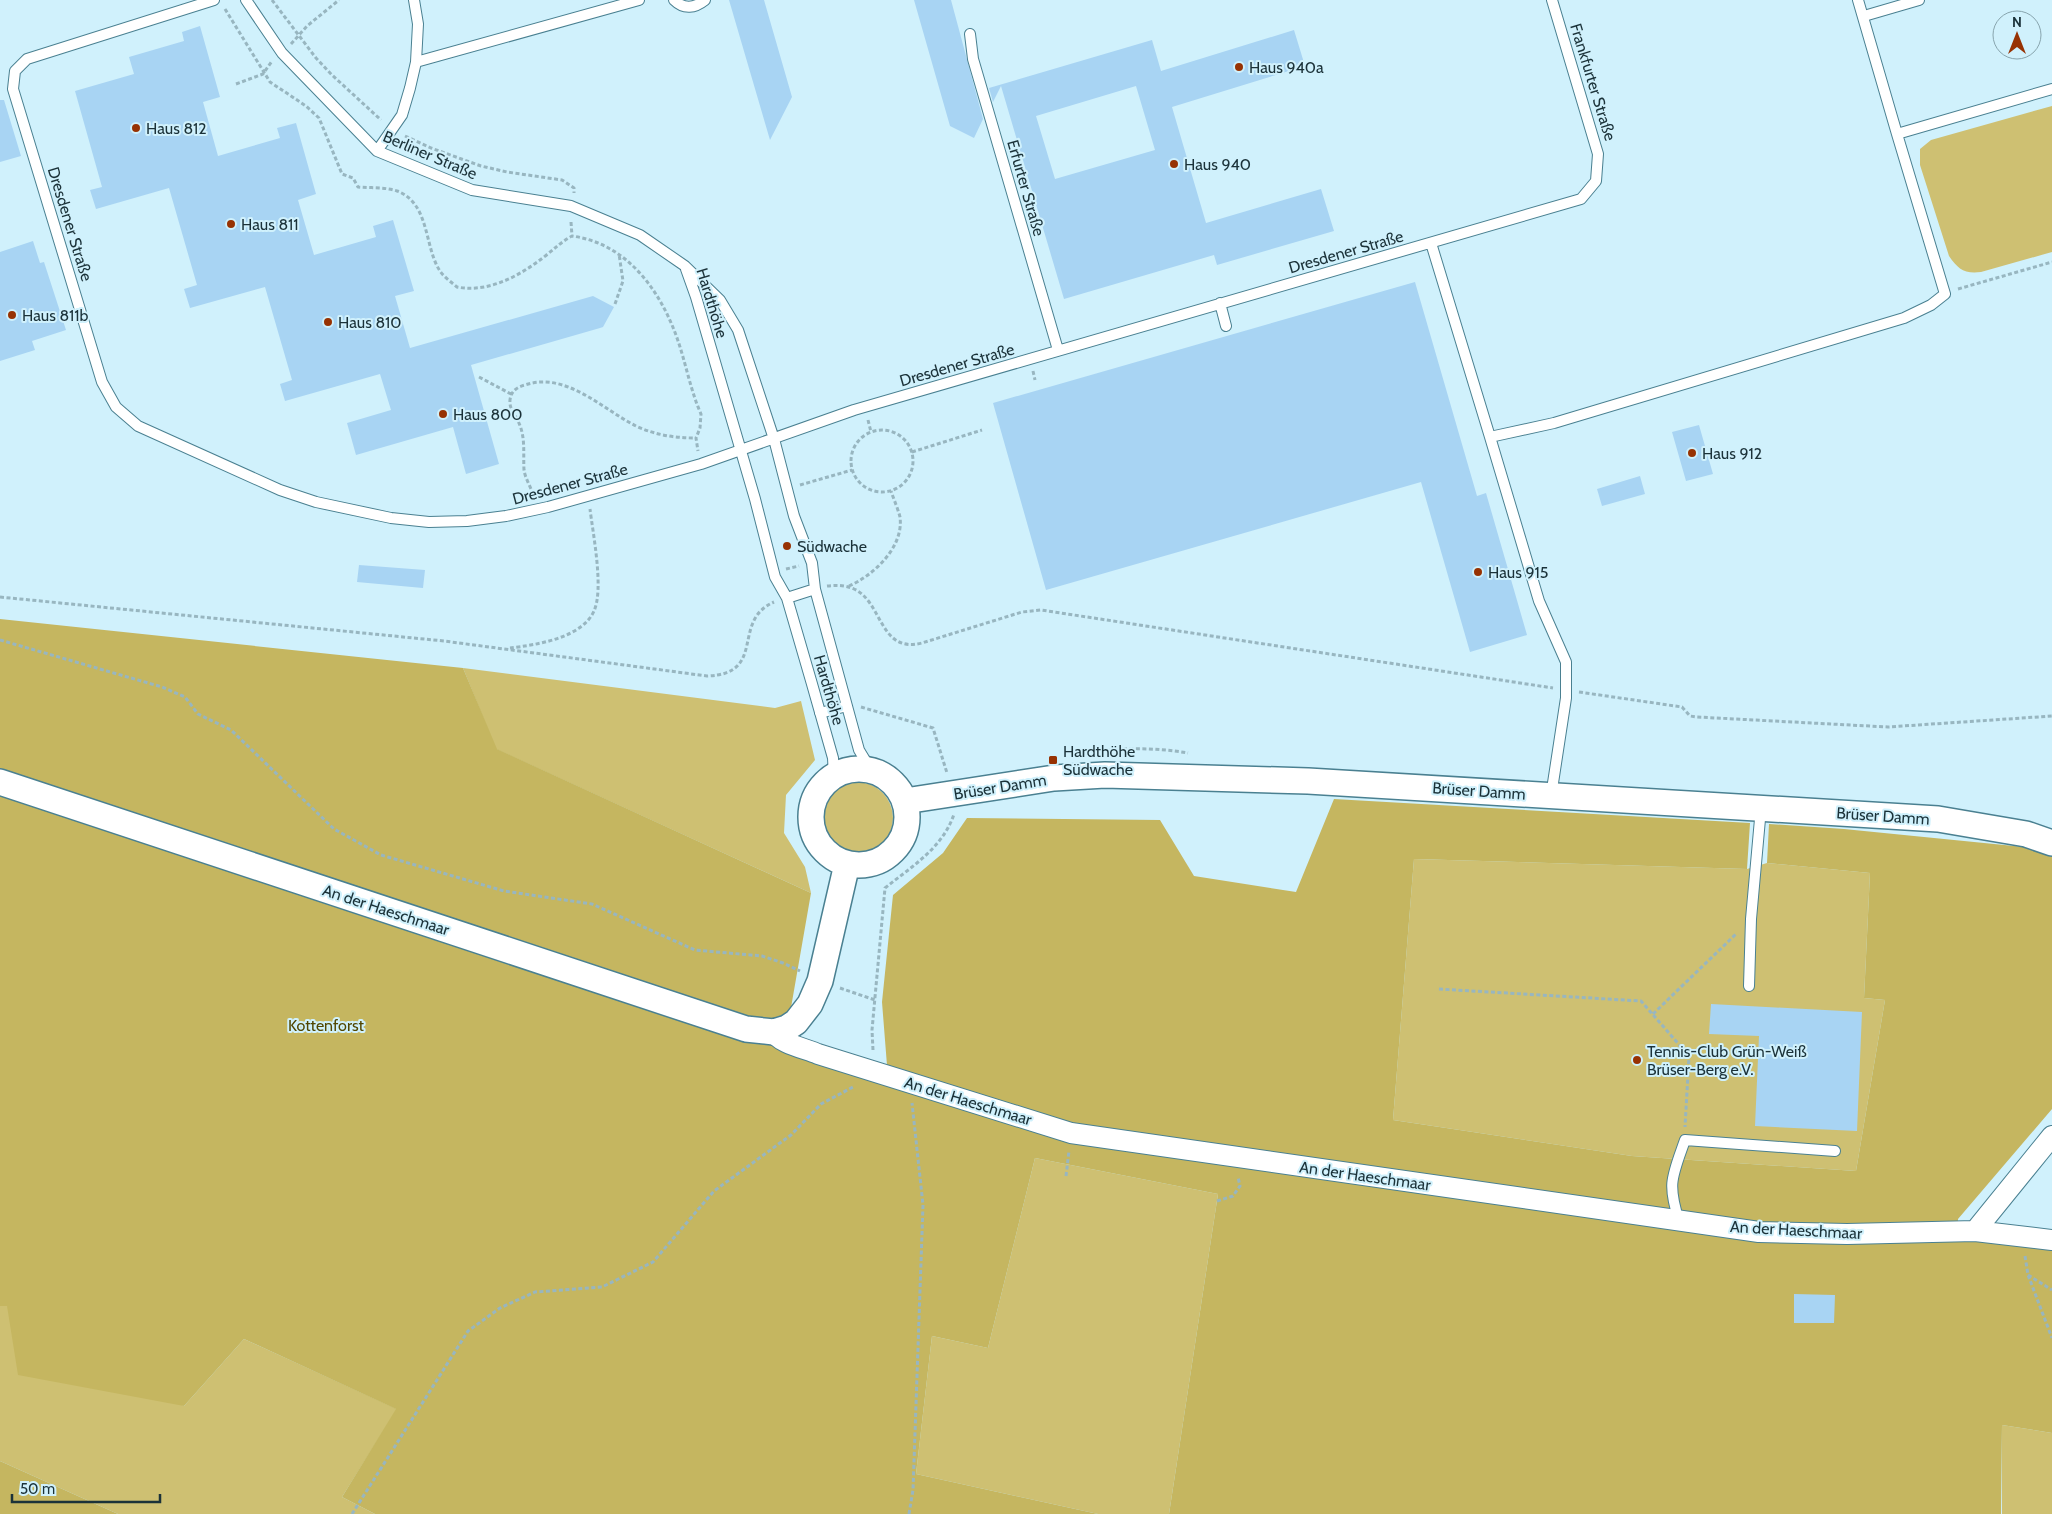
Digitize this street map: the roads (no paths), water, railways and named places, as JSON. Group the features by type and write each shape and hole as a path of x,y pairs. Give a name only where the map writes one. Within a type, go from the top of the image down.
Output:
{"street":[{"path":"852,770 871,770 885,777 897,787 904,801 908,818 904,835 895,850 881,860 864,866 847,864 834,859 823,850 815,838 811,824 811,810 815,796 823,785 834,776 852,770"},
{"name":"Brüser Damm","path":"904,801 1054,778 1105,775 1308,781 1938,820 2026,834 2052,842"},
{"name":"An der Haeschmaar","path":"0,782 746,1029 774,1032 777,1038 784,1041 910,1084 1071,1133 1679,1221 1769,1232 1847,1234 1975,1232 2022,1235 2052,1240"},
{"path":"774,1032 787,1028 803,1014 810,1004 820,981 847,864"},
{"path":"1975,1232 2052,1136"}],"lane":[{"name":"Dresdener Straße","path":"214,0 27,58 16,71 13,89 102,382 116,407 138,426 280,490 316,502 391,518 429,522 467,521 506,516 588,496 701,464 854,410 1582,199"},
{"name":"Berliner Straße","path":"246,0 282,53 377,151 472,190 571,206 640,235 685,266"},
{"path":"377,151 402,115 416,62 418,24 414,0"},
{"path":"416,62 639,0"},
{"path":"674,0 684,7 699,5 705,0"},
{"name":"Frankfurter Straße","path":"1552,0 1598,154 1596,181 1582,199"},
{"path":"1490,437 1554,423 1904,318 1931,306 1946,294 1858,0"},
{"path":"1864,16 1919,0"},
{"name":"Erfurter Straße","path":"970,34 973,59 1058,350"},
{"path":"1897,134 2052,89"},
{"path":"1431,243 1539,601 1566,662 1567,690 1551,796"},
{"name":"Hardthöhe","path":"685,266 720,300 738,330 774,439 794,516 812,563 814,589 859,750 871,770"},
{"name":"Hardthöhe","path":"685,266 696,297 773,571 786,598 820,713 833,758 834,776"},
{"path":"1220,303 1226,326"},
{"path":"786,598 814,589"},
{"path":"820,713 847,706"},
{"path":"1749,986 1751,919 1761,808"},
{"path":"1679,1221 1671,1191 1672,1178 1685,1140 1835,1151"}],"place":[{"name":"Haus 940a","path":"1239,67"},
{"name":"Haus 812","path":"136,128"},
{"name":"Haus 940","path":"1174,164"},
{"name":"Haus 811","path":"231,224"},
{"name":"Haus 811b","path":"12,315"},
{"name":"Haus 810","path":"328,322"},
{"name":"Haus 800","path":"443,414"},
{"name":"Haus 912","path":"1692,453"},
{"name":"Südwache","path":"787,546"},
{"name":"Haus 915","path":"1478,572"},
{"name":"Hardthöhe Südwache","path":"1053,760"},
{"name":"Tennis-Club Grün-Weiß Brüser-Berg e.V.","path":"1637,1060"}],"park label":[{"name":"Kottenforst","path":"326,1025"}]}
